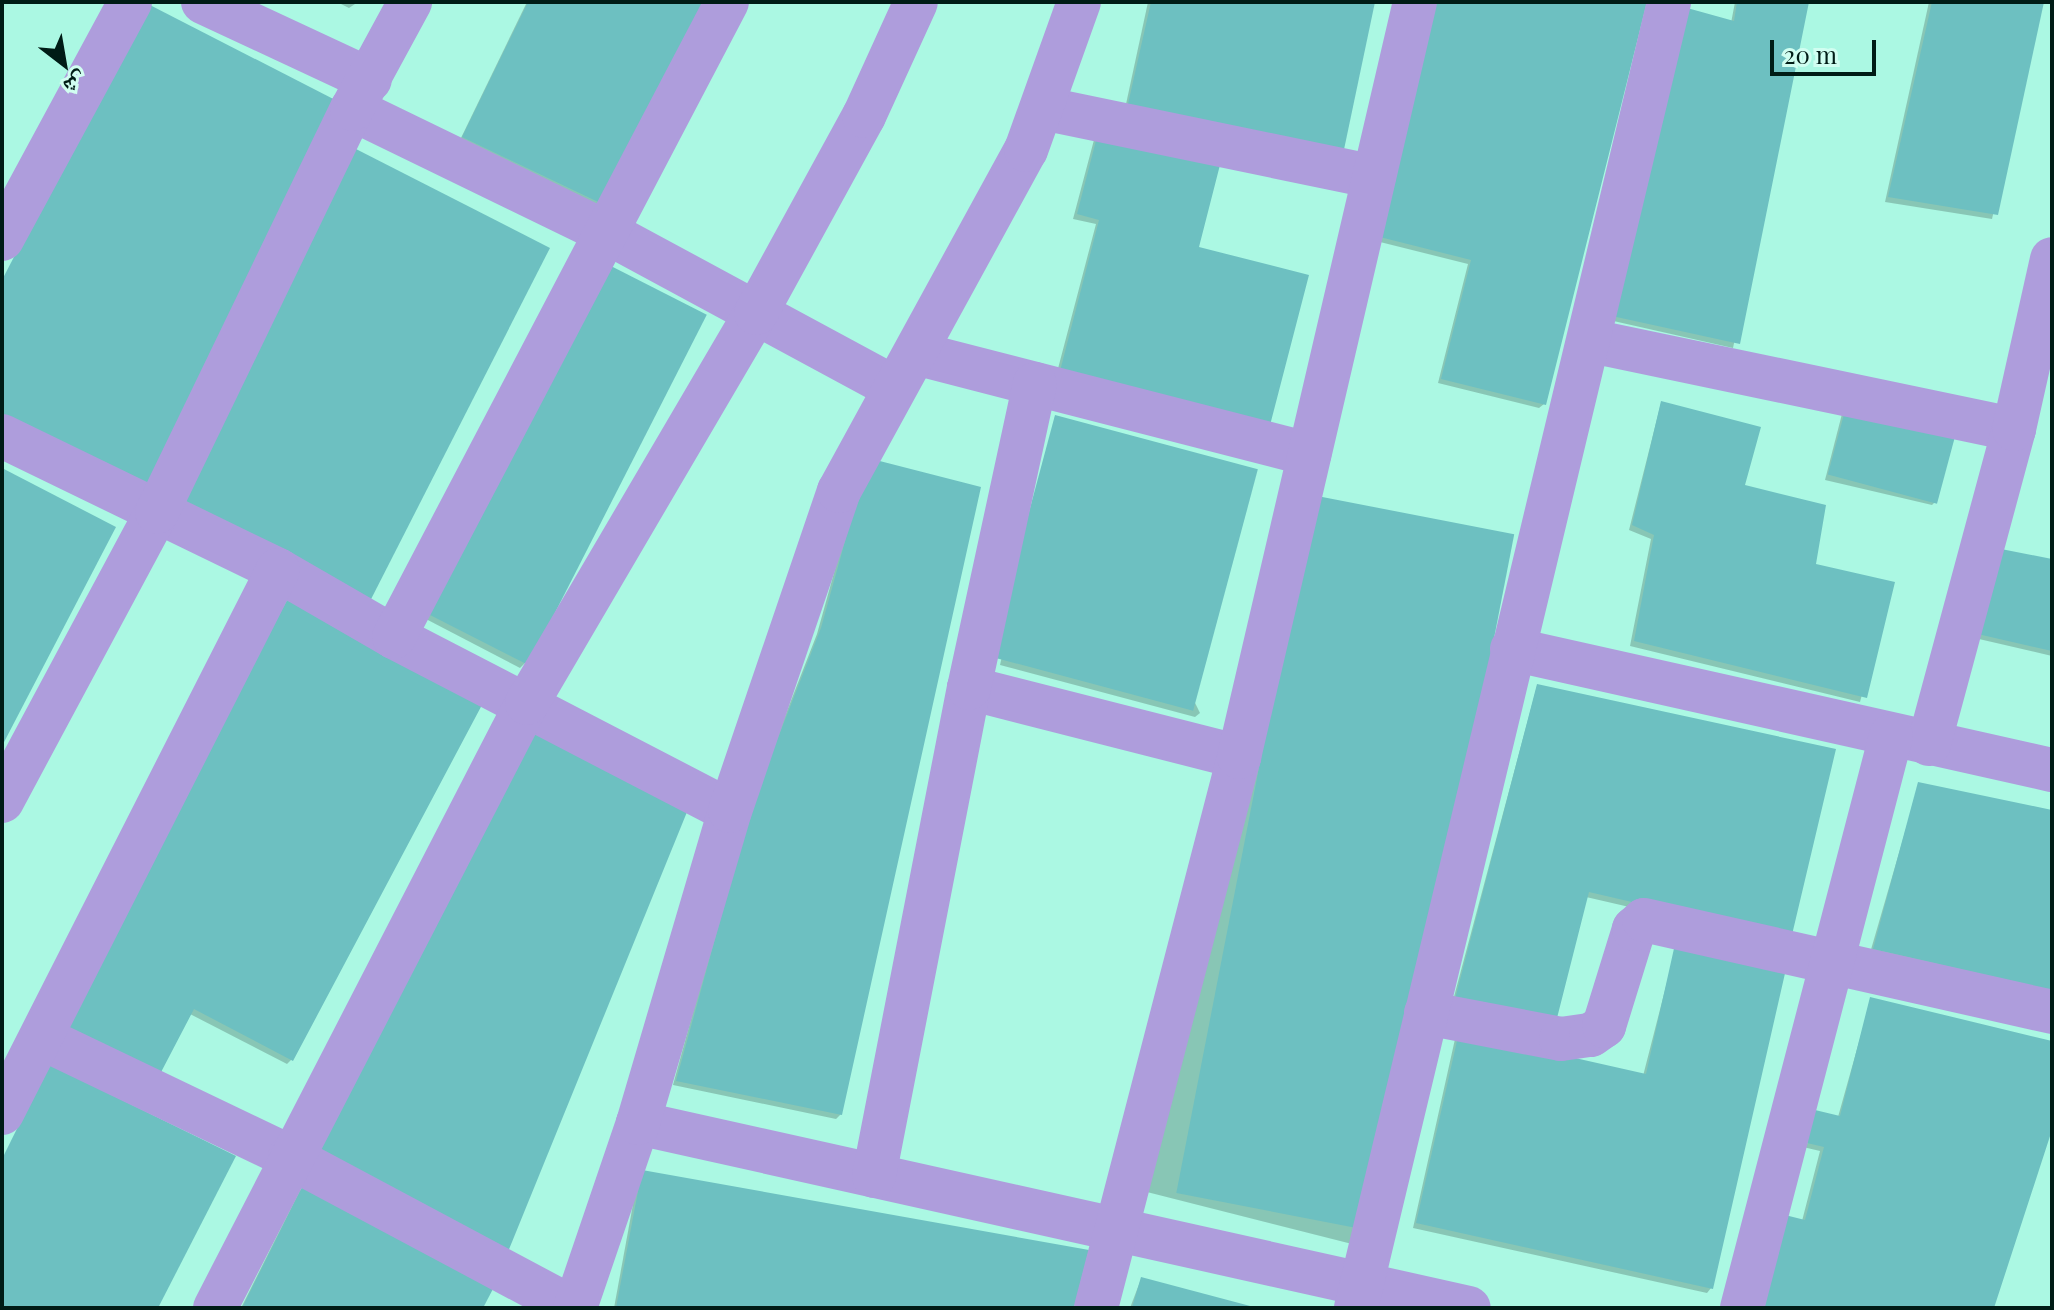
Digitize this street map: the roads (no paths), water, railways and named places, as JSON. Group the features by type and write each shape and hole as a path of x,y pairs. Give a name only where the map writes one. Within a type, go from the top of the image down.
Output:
{"street":[{"path":"2,239 130,2"},
{"path":"203,2 361,95 756,313 906,370 1035,384 1309,454"},
{"path":"2,801 157,512 361,95 410,2"},
{"path":"394,637 610,234 727,2"},
{"path":"215,1308 290,1157 527,703 756,313 864,116 916,2"},
{"path":"42,1038 290,1157 574,1308 638,1123 730,811 839,491 1020,163 1079,2"},
{"path":"1096,1308 1239,757 1415,2"},
{"path":"1359,1297 1512,649 1591,341 1669,2"},
{"path":"1042,108 1374,177"},
{"path":"1742,1308 1836,960 2014,429 2051,266"},
{"path":"1591,341 2014,429"},
{"path":"874,1176 969,688 1035,384"},
{"path":"2,436 278,570 394,637 527,703 730,811"},
{"path":"2,1113 278,570"},
{"path":"1512,649 2052,770"},
{"path":"969,688 1239,757"},
{"path":"1426,1013 1561,1039 1591,1035 1604,1026 1634,929 1644,920 1836,960 2052,1012"},
{"path":"638,1123 1114,1230 1359,1297 1469,1308"}]}
